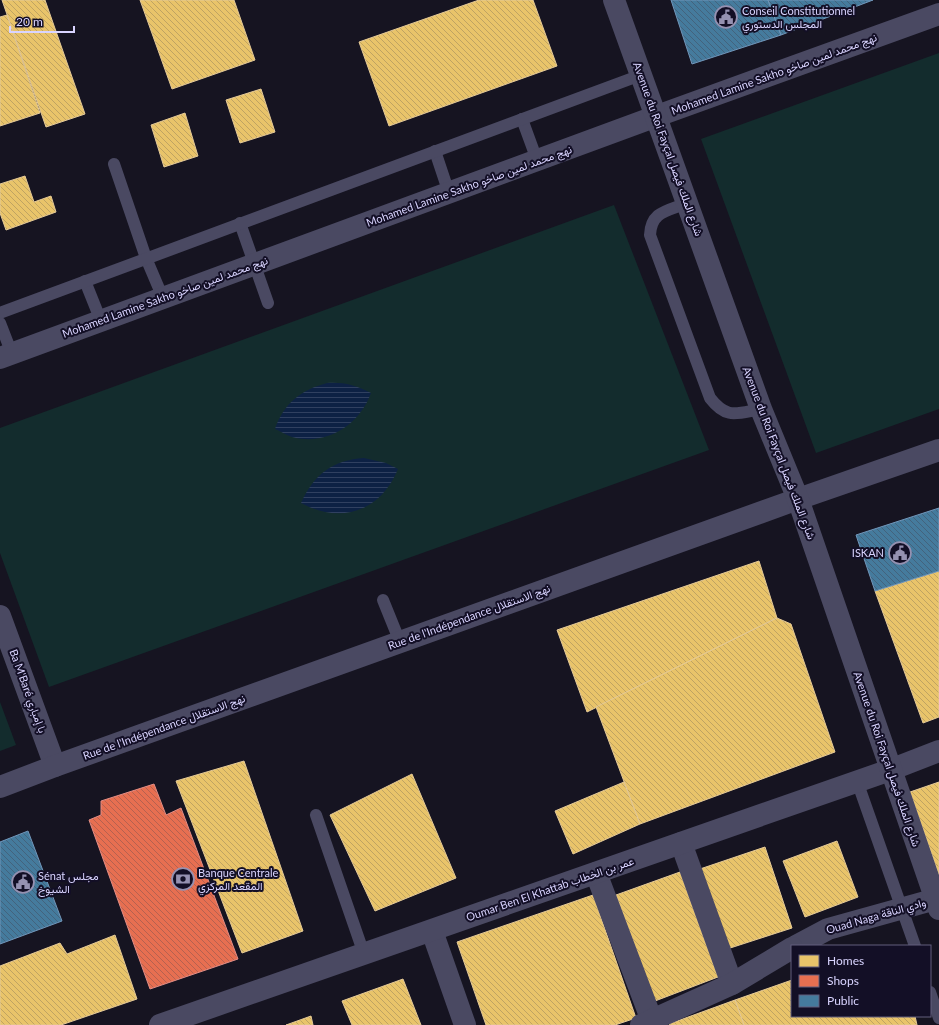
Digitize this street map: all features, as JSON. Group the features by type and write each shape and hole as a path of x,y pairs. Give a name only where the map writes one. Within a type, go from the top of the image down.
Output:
{"street":[{"name":"Avenue du Roi Fayçal شارع الملك فيصل","path":"614,0 657,116 761,409 798,499 937,904"},
{"name":"Mohamed Lamine Sakho نهج محمد لمين صاخو","path":"6,356 657,116 939,14"},
{"name":"Rue de l'Indépendance نهج الاستقلال","path":"0,787 798,499 939,450"},
{"name":"Ba M'Baré با إمباري","path":"0,616 55,766"},
{"name":"Oumar Ben El Khattab عمر بن الخطاب","path":"160,1025 890,770 939,751"},
{"path":"681,843 732,984"},
{"path":"596,873 647,1023 732,984 791,949"},
{"name":"Ouad Naga وادي الناقة","path":"798,945 828,929 902,909 937,904"},
{"path":"432,931 465,1025"}],"lane":[{"path":"0,313 641,75"},
{"path":"522,119 537,160"},
{"path":"435,151 449,193"},
{"path":"114,164 146,258 163,298"},
{"path":"687,203 657,215 652,220 650,234 710,398 716,406 724,412 735,414 761,409"},
{"path":"240,223 268,303"},
{"path":"85,281 101,321"},
{"path":"0,323 6,356"},
{"path":"383,600 400,642"},
{"path":"857,781 915,945"},
{"path":"316,815 364,954"},
{"path":"931,995 939,1018"}],"green space":[{"path":"939,53 939,409 816,453 701,139"},
{"path":"614,205 709,450 49,687 0,553 0,428"},
{"path":"0,702 16,745 0,751"}],"water":[{"path":"327,383 349,385 371,393 366,405 350,424 329,436 317,439 292,437 275,429 283,412 295,399 309,389"},
{"path":"364,458 386,463 398,469 391,483 381,495 370,504 358,510 345,513 331,513 316,510 301,503 312,484 326,470 343,462"}],"building: Homes":[{"path":"2,0 45,0 85,114 46,127"},
{"path":"140,0 234,0 255,60 172,89"},
{"path":"479,0 533,0 557,66 389,126 359,42"},
{"path":"7,15 40,113 0,126 0,17"},
{"path":"261,89 275,132 240,143 226,100"},
{"path":"185,113 198,156 164,167 151,125"},
{"path":"25,176 34,202 51,196 56,212 6,230 0,213 0,184"},
{"path":"759,561 777,618 587,712 557,630"},
{"path":"939,571 939,717 923,723 875,591"},
{"path":"777,618 791,624 835,752 640,824 596,707"},
{"path":"244,761 303,931 242,953 176,781"},
{"path":"412,774 456,878 375,911 330,815"},
{"path":"624,782 640,824 573,854 555,811"},
{"path":"939,782 939,875 910,792"},
{"path":"837,841 858,897 805,917 783,861"},
{"path":"765,847 792,928 724,950 697,870"},
{"path":"680,872 718,977 655,1001 616,895"},
{"path":"593,895 636,1018 615,1025 486,1025 457,942"},
{"path":"115,935 137,999 61,1025 0,1025 0,966 60,943 67,954"},
{"path":"403,979 421,1025 352,1025 342,1001"},
{"path":"791,980 791,1017 915,1017 917,1025 744,1025 735,1000"},
{"path":"735,1000 744,1025 669,1024"},
{"path":"311,1016 313,1025 286,1025"}],"building: Shops":[{"path":"154,784 166,815 181,808 238,959 150,989 89,820 101,815 101,801"}],"building: Public":[{"name":"Conseil Constitutionnel المجلس الدستوري","path":"671,0 768,0 781,35 692,64"},
{"path":"768,0 873,0 781,35"},
{"name":"ISKAN","path":"939,508 939,571 875,591 856,535"},
{"name":"Sénat مجلس الشيوخ","path":"28,831 62,921 0,944 0,842"}],"place":[{"name":"Conseil Constitutionnel المجلس الدستوري","path":"726,17"},
{"name":"ISKAN","path":"900,553"},
{"name":"Banque Centrale المقعد المركزي","path":"183,879"},
{"name":"Sénat مجلس الشيوخ","path":"23,882"}]}
